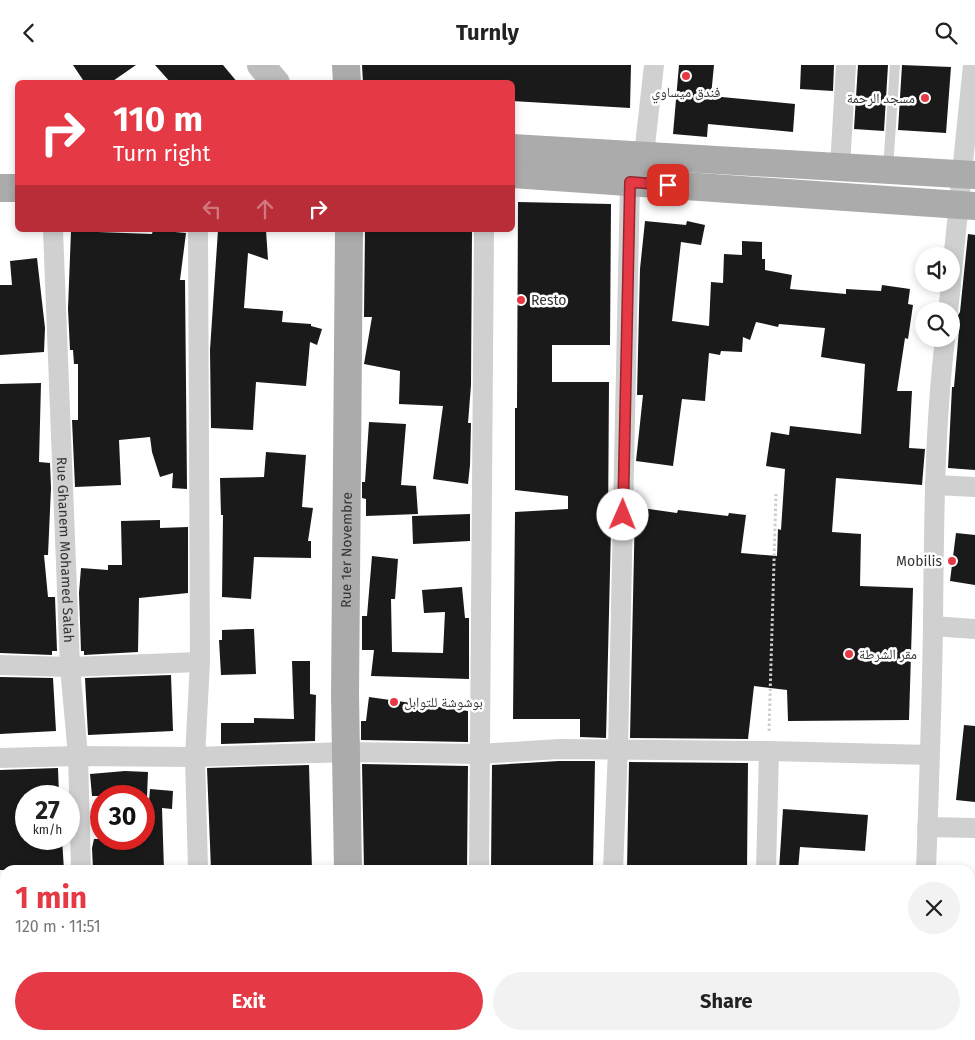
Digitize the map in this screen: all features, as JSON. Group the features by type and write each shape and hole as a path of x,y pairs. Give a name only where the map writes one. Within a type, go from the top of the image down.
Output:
{"main road":[{"path":"346,65 347,80"},
{"path":"515,148 969,175"},
{"path":"515,175 967,205"},
{"path":"0,188 15,188"},
{"name":"Rue 1er Novembre","path":"348,865 345,695 349,232"}],"street":[{"path":"261,65 274,80"},
{"path":"644,155 654,65"},
{"path":"840,167 846,65"},
{"path":"958,247 967,205 973,65"},
{"path":"613,865 618,749 630,182"},
{"name":"Rue Ghanem Mohamed Salah","path":"53,232 70,667 78,755 81,865"},
{"path":"198,232 200,662 195,757 198,865"},
{"path":"479,865 484,232"},
{"path":"926,865 935,485 940,379 944,347"},
{"path":"935,485 975,487"},
{"path":"933,626 975,629"},
{"path":"0,665 70,667 200,662"},
{"path":"0,758 78,755 195,757 347,752 480,754 559,749 930,755"},
{"path":"766,865 769,751"},
{"path":"928,827 975,828"}],"lane":[{"path":"888,169 896,65"}],"path":[{"path":"769,751 776,494"}],"building":[{"path":"73,65 136,65 114,80 83,80"},
{"path":"155,65 223,65 236,80 168,80"},
{"path":"362,65 631,65 630,108 515,101 515,80 363,80"},
{"path":"679,65 714,65 711,96 795,104 793,132 708,124 707,137 673,134"},
{"path":"801,65 834,65 833,91 800,89"},
{"path":"858,65 888,65 884,131 854,129"},
{"name":"مسجد الرحمة","path":"902,65 951,67 946,133 898,130"},
{"path":"518,202 611,204 610,345 552,345 552,382 609,382 608,529 611,529 606,738 580,737 580,719 513,719 515,512 568,509 568,496 515,490"},
{"path":"645,221 686,225 687,221 705,225 701,245 681,242 672,321 709,326 711,282 723,283 724,254 742,255 742,241 762,242 762,259 765,259 765,270 792,275 790,289 846,294 846,289 881,291 882,285 910,289 908,304 913,305 908,339 905,338 897,391 912,391 909,448 925,449 922,485 836,478 832,532 861,534 860,586 913,588 909,720 788,721 787,690 754,686 748,739 630,738 635,507 677,513 678,510 728,516 729,513 746,515 741,553 777,556 778,529 781,530 785,469 766,466 771,432 789,435 790,426 861,434 865,364 821,357 825,328 779,324 778,327 756,322 750,340 743,337 742,352 721,351 720,355 709,353 705,401 682,399 673,466 636,461 643,395 637,395 640,269"},
{"path":"71,232 152,234 152,232 186,233 180,280 185,280 187,489 172,488 173,473 160,477 152,452 150,437 119,440 121,485 75,487 72,420 78,420 78,364 74,364 73,350 70,350 68,309"},
{"path":"218,232 266,232 268,260 248,253 244,308 283,311 282,322 311,324 311,326 322,329 317,345 310,342 306,386 256,382 253,430 211,428 210,350"},
{"path":"365,232 472,232 471,385 468,423 471,423 468,484 433,479 443,406 399,404 400,371 364,364 372,317 364,317"},
{"path":"968,234 975,235 975,470 948,468 952,387 954,387 958,347 960,347 960,312"},
{"path":"37,258 45,328 44,352 0,355 0,285 12,285 10,261"},
{"path":"41,383 39,462 50,463 51,488 48,555 44,555 48,597 55,597 57,651 52,651 52,655 0,653 0,384"},
{"path":"369,422 406,424 401,485 416,486 418,514 366,516 366,499 362,498 362,482 365,482"},
{"path":"266,452 306,455 302,507 313,508 308,541 311,541 311,558 254,557 251,599 222,597 223,515 221,515 220,478 264,477"},
{"path":"470,514 470,541 413,544 412,516"},
{"path":"160,520 160,528 188,527 188,593 139,598 138,652 84,655 84,651 81,651 79,593 81,568 108,570 108,565 122,565 121,521"},
{"path":"956,533 975,535 975,585 950,581"},
{"path":"372,556 398,559 395,599 391,599 392,652 443,653 445,612 424,613 422,590 462,587 465,618 469,618 469,679 371,676 374,650 362,650 362,616 367,616"},
{"path":"254,629 256,674 221,675 219,640 222,640 222,630"},
{"path":"292,661 310,661 310,694 316,695 315,741 221,744 221,723 254,723 254,718 294,719"},
{"path":"171,675 173,731 88,735 85,678"},
{"path":"0,677 53,678 56,731 0,734"},
{"path":"369,697 468,711 468,742 361,740 361,721 366,721"},
{"path":"964,725 975,726 975,802 956,800"},
{"path":"595,761 593,865 491,865 492,765"},
{"path":"629,762 748,763 747,865 627,865"},
{"path":"362,764 468,766 467,865 364,865"},
{"path":"309,765 312,865 211,865 207,768"},
{"path":"58,768 59,785 15,785 15,850 63,850 64,865 0,865 0,770"},
{"path":"125,771 148,772 147,785 91,785 90,774"},
{"path":"155,789 173,791 172,809 162,808 164,865 93,865 92,850 155,850"},
{"path":"783,809 868,815 865,851 800,847 798,865 779,865"}],"place":[{"name":"فندق ميساوي","path":"686,76"},
{"name":"مسجد الرحمة","path":"925,98"},
{"name":"Resto","path":"521,300"},
{"name":"Mobilis","path":"952,561"},
{"name":"مقر الشرطة","path":"849,654"},
{"name":"بوشوشة للتوابل","path":"394,702"}],"route":[{"path":"623,515 630,182 668,185"}]}
